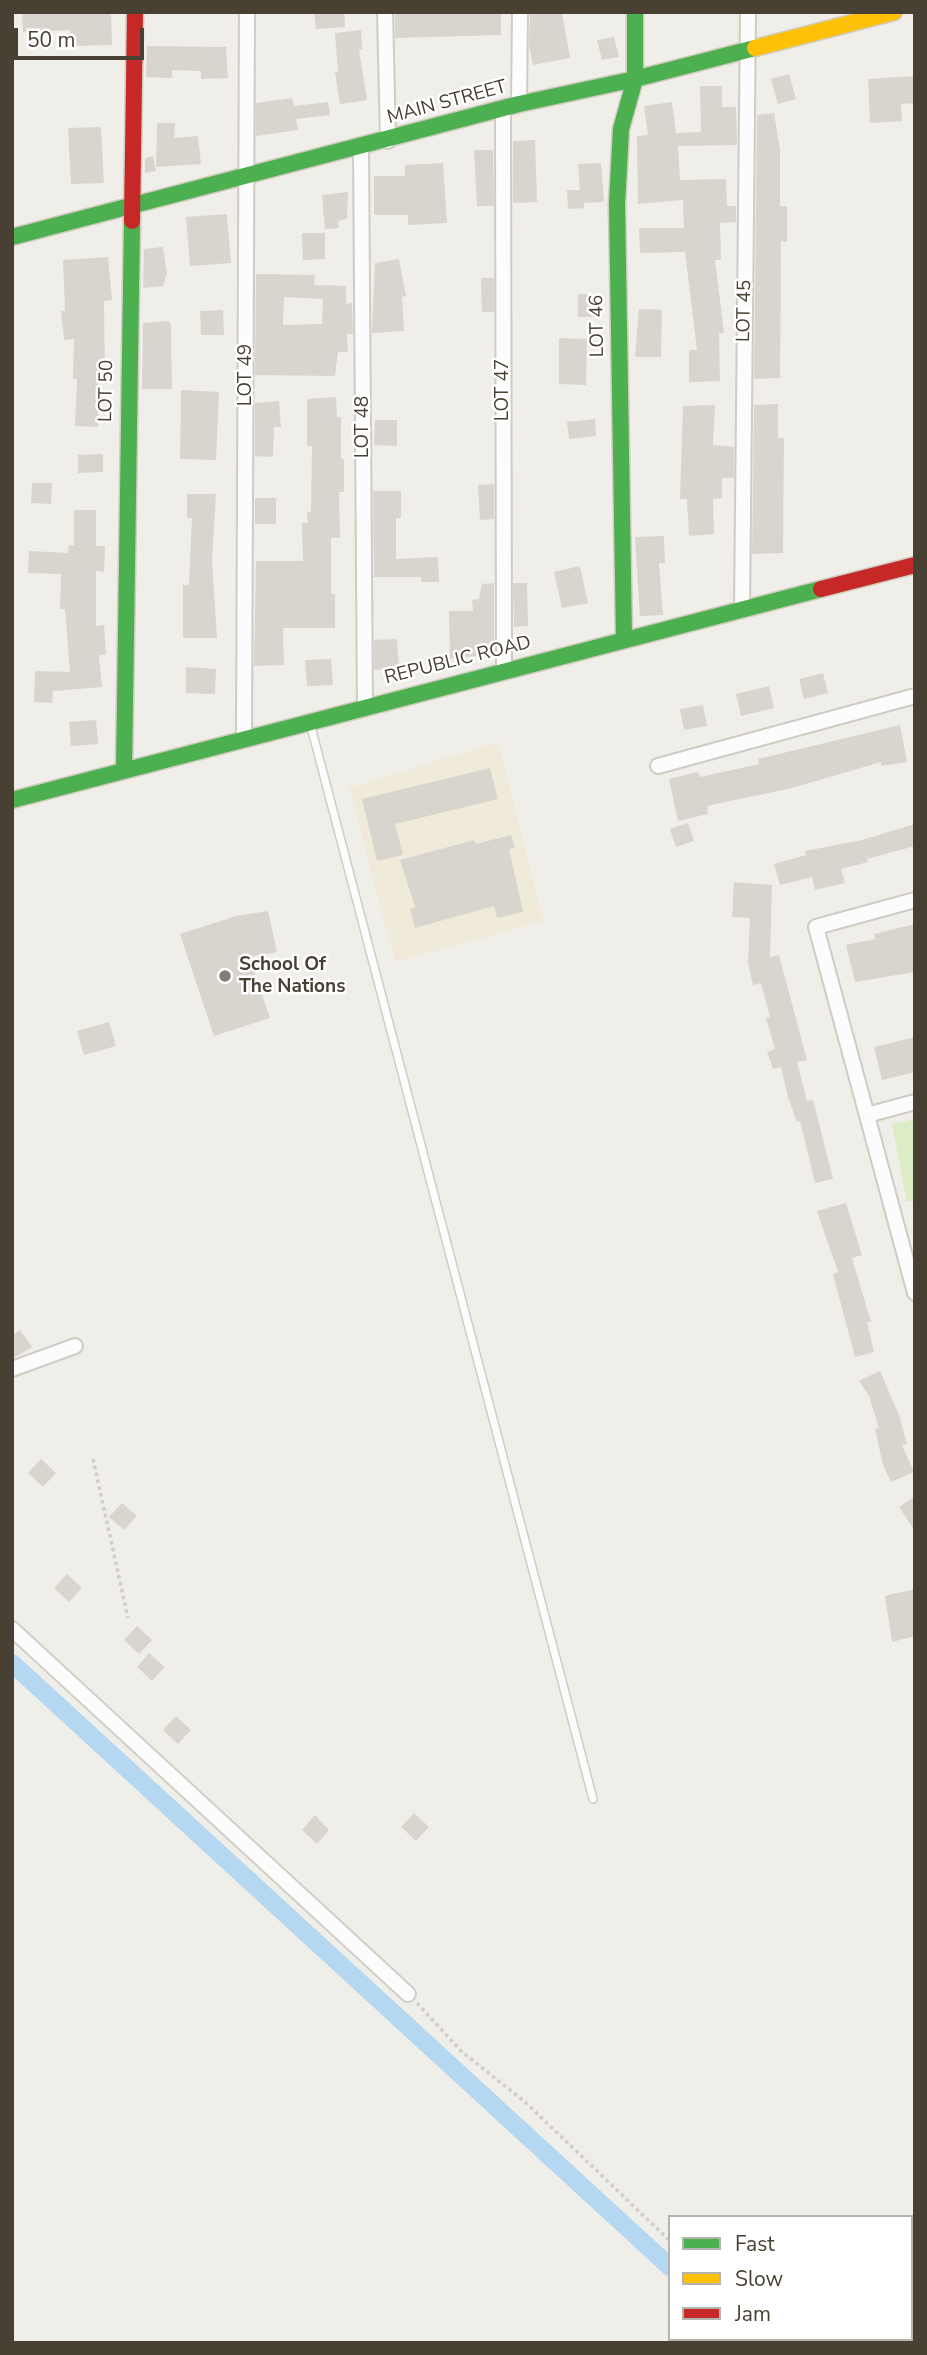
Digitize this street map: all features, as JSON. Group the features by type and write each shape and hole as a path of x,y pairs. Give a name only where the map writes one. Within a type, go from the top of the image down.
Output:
{"street":[{"name":"LOT 50","path":"124,770 135,12"},
{"name":"LOT 49","path":"244,738 247,12"},
{"path":"385,12 388,141"},
{"name":"LOT 47","path":"504,671 511,107 520,12"},
{"name":"LOT 46","path":"624,640 617,204 621,129 635,79 635,12"},
{"name":"LOT 45","path":"742,609 748,12"},
{"name":"MAIN STREET","path":"12,237 511,107 635,79 864,16 894,12"},
{"name":"LOT 48","path":"361,148 365,706"},
{"name":"REPUBLIC ROAD","path":"12,800 915,565"},
{"path":"659,766 915,696"},
{"path":"915,900 816,927 912,1272 915,1293"},
{"path":"867,1115 915,1102"},
{"path":"12,1369 75,1346"},
{"path":"12,1629 408,1994"}],"lane":[{"path":"310,722 593,1800"}],"path":[{"path":"93,1459 128,1618"},
{"path":"408,1994 461,2051 525,2102 668,2239"}],"shaded area":[{"path":"498,742 544,921 395,962 349,788"}],"green space":[{"path":"915,1119 915,1200 907,1202 892,1124"}],"building":[{"path":"22,12 111,12 112,45 71,46 70,30 23,32"},
{"path":"314,12 344,12 345,27 316,29"},
{"path":"395,12 501,12 501,35 395,38"},
{"path":"530,12 562,12 570,58 533,65 529,45"},
{"path":"361,30 362,49 359,49 367,100 340,104 335,72 338,72 335,33"},
{"path":"614,37 619,57 602,60 597,40"},
{"path":"147,46 226,47 228,78 201,79 201,71 172,70 172,78 146,77"},
{"path":"789,74 796,99 778,104 771,79"},
{"path":"915,76 915,103 901,104 902,121 870,123 868,79"},
{"path":"700,86 722,86 722,107 736,107 737,145 678,146 680,180 726,179 727,206 736,206 736,222 720,223 721,260 715,260 724,333 719,333 720,381 689,382 689,350 697,350 685,252 640,253 639,228 684,228 683,200 638,204 637,136 648,135 644,106 672,102 676,133 701,132"},
{"path":"292,98 294,106 328,102 330,115 296,119 298,130 256,136 256,103"},
{"path":"774,113 780,149 780,206 787,206 787,242 781,241 780,378 754,379 757,115"},
{"path":"157,123 175,123 174,138 198,136 201,164 156,167"},
{"path":"101,127 104,183 71,184 68,128"},
{"path":"535,140 537,202 513,203 513,141"},
{"path":"474,150 493,150 494,206 477,206"},
{"path":"153,156 156,171 145,173 145,158"},
{"path":"443,163 447,223 408,225 408,215 374,215 374,176 405,176 405,165"},
{"path":"601,163 604,202 584,203 584,208 568,209 567,190 580,190 578,164"},
{"path":"348,192 347,219 338,221 339,228 325,229 322,195"},
{"path":"227,214 231,263 190,266 186,217"},
{"path":"302,233 325,233 325,259 303,260"},
{"path":"163,247 167,274 163,286 143,288 144,249"},
{"path":"108,257 112,300 104,301 105,383 98,383 98,427 75,426 77,379 73,379 74,339 64,340 61,311 65,311 63,260"},
{"path":"399,259 406,296 402,297 404,331 372,333 375,263"},
{"path":"256,274 315,275 314,285 346,286 346,304 352,303 353,334 347,334 348,352 338,352 335,376 255,375","holes":["284,297 323,299 322,324 283,325"]},
{"path":"481,278 494,278 494,312 482,312"},
{"path":"578,294 601,294 601,317 578,317"},
{"path":"639,309 662,310 661,357 635,357"},
{"path":"223,310 224,335 201,335 200,311"},
{"path":"168,321 171,324 172,389 142,389 143,323"},
{"path":"559,338 587,339 586,385 559,384"},
{"path":"181,390 219,392 216,460 180,459"},
{"path":"336,397 337,417 341,417 344,492 339,492 340,538 331,538 331,594 335,594 335,628 283,628 284,665 254,666 256,561 303,561 302,523 308,523 307,512 311,512 312,446 307,446 307,399"},
{"path":"279,401 281,427 274,427 273,457 255,456 255,403"},
{"path":"778,404 778,438 784,438 783,553 752,554 754,405"},
{"path":"715,405 713,445 734,447 734,478 722,478 722,498 713,499 714,534 689,536 687,499 680,499 683,406"},
{"path":"595,419 596,436 569,439 567,422"},
{"path":"375,420 397,420 397,446 374,445"},
{"path":"103,454 103,472 78,473 78,455"},
{"path":"32,483 52,483 51,504 31,503"},
{"path":"494,484 494,519 480,520 478,485"},
{"path":"373,491 401,491 401,518 396,518 396,559 438,557 439,582 421,582 421,577 374,577"},
{"path":"187,494 216,494 212,560 217,638 183,638 183,585 189,585 192,518 187,518"},
{"path":"255,498 276,498 276,524 255,524"},
{"path":"74,510 96,510 96,546 105,546 104,572 96,571 96,626 104,625 106,655 99,655 102,687 53,691 52,703 34,702 35,671 70,672 65,609 60,609 61,574 28,573 29,551 68,553 69,545 74,545"},
{"path":"664,536 665,563 659,563 663,615 640,616 635,537"},
{"path":"580,566 588,603 562,608 554,572"},
{"path":"494,583 494,654 450,659 449,611 473,611 472,600 479,599 482,584"},
{"path":"513,583 527,583 528,626 514,627"},
{"path":"397,639 399,669 374,670 374,640"},
{"path":"331,659 333,685 307,686 305,660"},
{"path":"186,667 216,669 215,694 186,693"},
{"path":"823,673 828,693 804,699 799,679"},
{"path":"769,686 774,708 741,716 736,694"},
{"path":"703,705 707,726 684,730 680,709"},
{"path":"96,720 98,744 71,746 69,722"},
{"path":"900,725 907,762 881,766 881,762 792,788 707,806 708,814 678,821 669,779 698,772 700,777 759,764 758,759"},
{"path":"490,768 498,799 395,824 403,855 377,861 362,799"},
{"path":"688,823 694,841 676,847 670,829"},
{"path":"915,824 915,846 841,869 845,883 815,890 812,877 780,885 774,864 806,855 805,851 862,840"},
{"path":"511,835 515,848 509,849 523,912 497,918 494,906 415,928 410,909 415,907 400,860 474,840 476,844"},
{"path":"734,882 772,885 770,957 779,955 807,1060 797,1062 807,1101 813,1100 833,1179 815,1183 800,1121 797,1122 788,1097 781,1067 773,1069 767,1052 775,1049 766,1018 770,1017 761,983 753,985 748,963 750,918 732,917"},
{"name":"School Of The Nations","path":"268,911 277,952 249,957 270,1018 214,1036 180,934 236,916"},
{"path":"915,924 915,972 855,982 846,945 875,939 874,934"},
{"path":"109,1022 116,1046 84,1055 77,1031"},
{"path":"915,1037 915,1072 882,1080 874,1047"},
{"path":"846,1203 862,1255 852,1258 871,1322 867,1322 874,1352 855,1357 833,1274 838,1272 817,1211"},
{"path":"20,1330 32,1347 12,1359 12,1336"},
{"path":"880,1371 899,1415 907,1444 902,1445 914,1472 891,1482 883,1465 875,1429 879,1428 869,1396 859,1381"},
{"path":"41,1459 56,1473 43,1487 28,1473"},
{"path":"915,1496 915,1531 899,1507"},
{"path":"122,1503 137,1516 124,1530 109,1517"},
{"path":"67,1574 82,1588 69,1602 54,1588"},
{"path":"915,1589 915,1636 892,1642 885,1596"},
{"path":"137,1626 152,1640 139,1654 124,1640"},
{"path":"149,1653 165,1667 152,1681 137,1667"},
{"path":"176,1716 191,1730 178,1744 163,1730"},
{"path":"414,1813 429,1827 416,1841 401,1827"},
{"path":"315,1815 329,1830 317,1844 302,1830"}],"waterway":[{"path":"12,1663 668,2265"}],"traffic: fast":[{"path":"624,640 617,204 621,129 635,79 635,12"},
{"path":"12,237 519,104 635,79 755,48"},
{"path":"124,770 132,221"},
{"path":"12,800 821,589"}],"traffic: slow":[{"path":"755,48 894,12"}],"traffic: jam":[{"path":"132,221 135,12"},
{"path":"821,589 915,565"}],"place":[{"name":"School Of The Nations","path":"225,976"}]}
